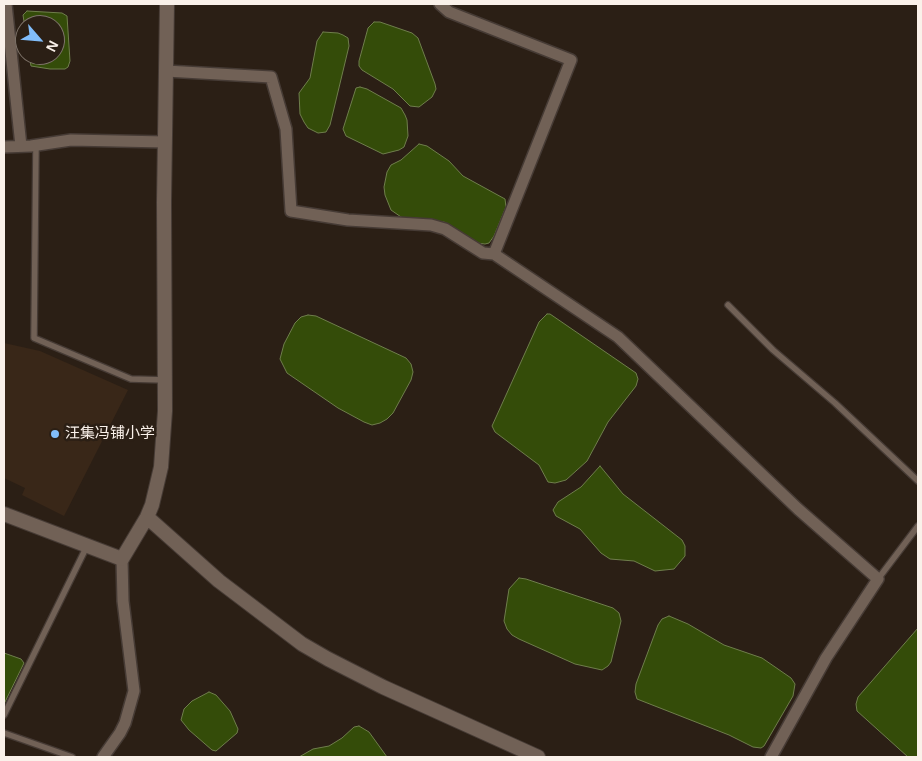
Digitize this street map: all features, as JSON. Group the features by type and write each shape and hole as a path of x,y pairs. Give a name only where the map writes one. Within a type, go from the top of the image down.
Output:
{"street":[{"path":"6,4 21,146"},
{"path":"103,757 125,723 134,691 123,601 122,560 147,517 156,492 165,430 167,4"},
{"path":"440,4 449,12 571,60 494,254"},
{"path":"166,71 272,77 286,129 291,211 348,220 431,225 445,229 483,252 494,254 618,337 798,508 878,579 826,658 771,757"},
{"path":"4,147 71,140 165,142"},
{"path":"4,514 122,560"},
{"path":"147,517 219,581 302,644 361,676 538,757"}],"lane":[{"path":"36,145 34,338 131,379 165,380"},
{"path":"728,305 773,350 835,403 918,481"},
{"path":"878,579 918,526"},
{"path":"4,715 87,546"},
{"path":"4,733 72,757"}],"shaded area":[{"path":"27,11 62,13 67,16 70,61 68,67 65,69 50,69 31,65 65,65 65,15 23,15"},
{"path":"374,22 380,22 412,33 418,38 436,89 432,97 419,107 410,106 393,89 362,70 359,66 368,28"},
{"path":"323,32 343,35 348,38 349,46 330,125 326,132 318,133 308,128 300,114 299,93 310,78 317,41"},
{"path":"360,87 401,108 407,120 408,136 404,147 383,154 346,136 343,129 356,88"},
{"path":"419,144 427,146 449,161 463,176 505,199 506,207 494,236 489,243 477,243 444,222 415,218 404,219 391,210 384,187 387,172 391,165 401,160"},
{"path":"547,314 550,314 636,373 638,379 636,386 608,422 587,461 566,480 555,483 548,482 539,465 495,432 492,426 539,322"},
{"path":"308,315 316,316 406,358 411,364 413,372 411,380 393,413 387,419 372,425 364,422 338,408 287,373 280,359 284,344 295,323 301,317"},
{"name":"汪集冯铺小学","path":"4,343 40,351 128,390 64,516 22,495 25,488 4,478"},
{"path":"600,466 623,494 682,540 685,546 685,556 674,569 655,571 634,561 610,559 601,553 580,529 556,516 553,510 558,502 581,487"},
{"path":"519,578 613,608 619,613 621,621 611,662 608,666 602,670 575,664 512,635 504,621 509,589"},
{"path":"669,616 688,624 724,645 762,658 791,678 795,684 793,696 764,746 761,748 753,747 729,735 637,699 635,692 636,684 658,625 662,619"},
{"path":"918,628 918,757 908,757 857,711 856,704 858,697"},
{"path":"4,653 21,659 24,663 4,704"},
{"path":"209,692 216,695 230,711 238,729 237,733 216,751 212,750 189,730 181,720 184,709 192,701"},
{"path":"359,726 369,732 387,757 299,757 313,749 329,746 354,727"}],"place":[{"name":"汪集冯铺小学","path":"55,434"}]}
